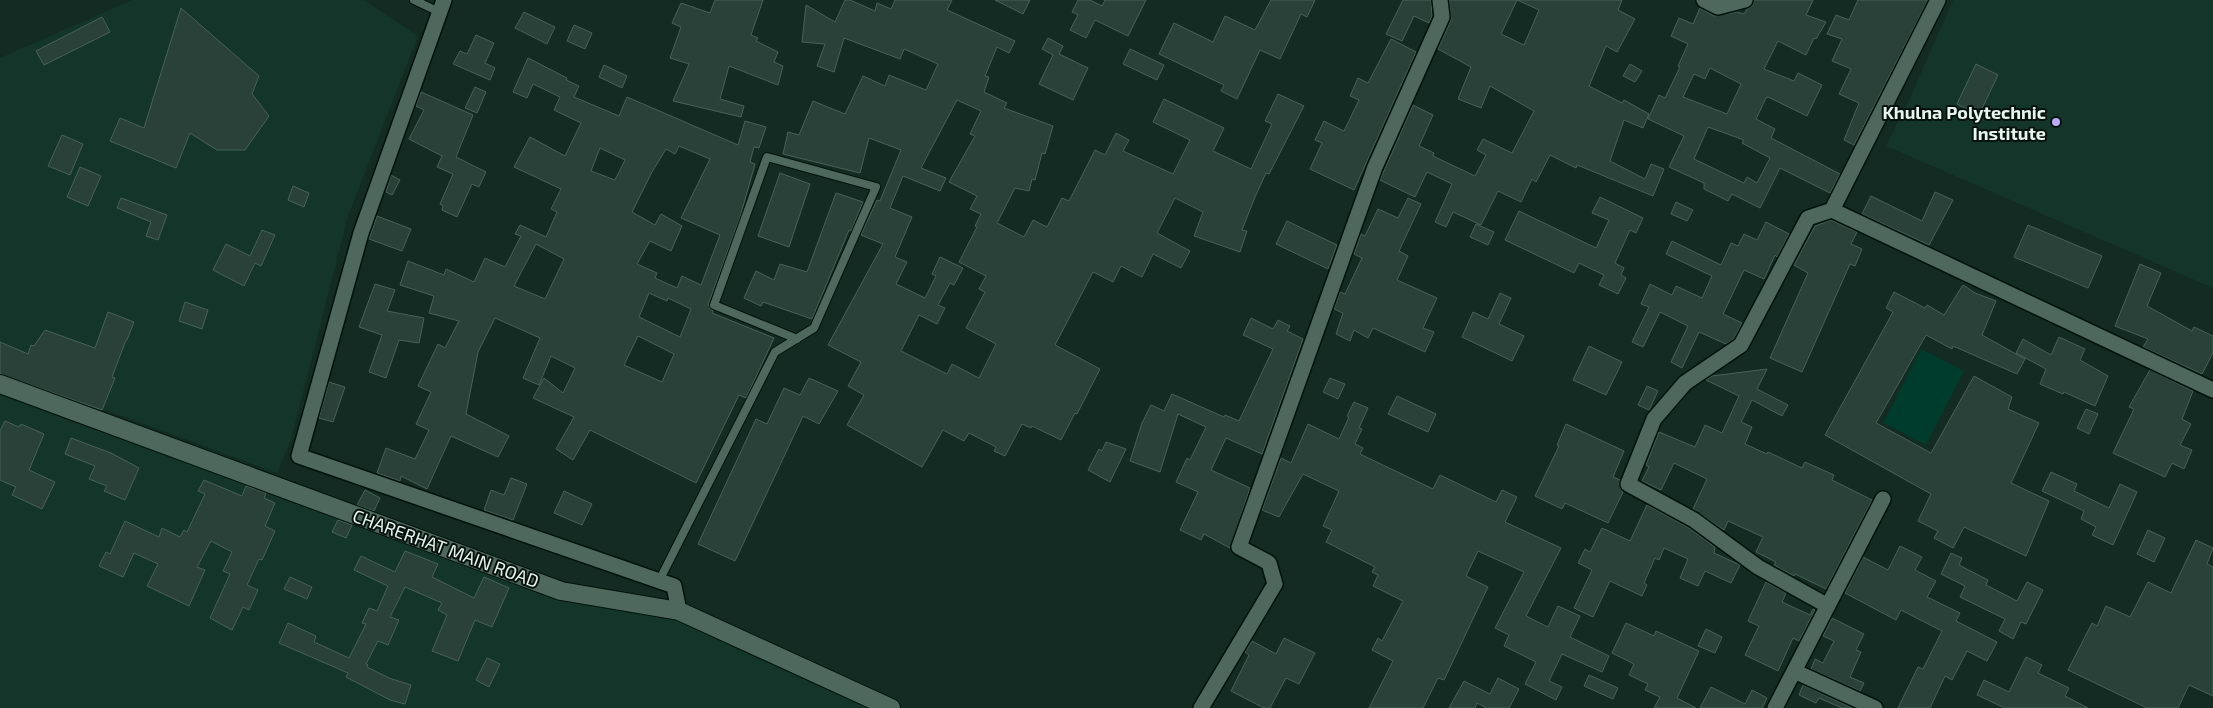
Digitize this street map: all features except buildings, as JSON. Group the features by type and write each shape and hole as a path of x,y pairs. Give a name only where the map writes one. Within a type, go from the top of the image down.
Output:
{"street":[{"path":"1201,708 1275,584 1269,563 1239,547 1374,167 1442,17 1440,0"},
{"path":"1704,0 1718,7 1745,0"},
{"path":"1832,210 1938,0"},
{"path":"441,6 361,233 299,456 674,586 679,611"},
{"path":"1828,606 1758,567 1694,520 1628,484 1654,419 1685,383 1741,345 1808,218 1832,210 2213,390"},
{"name":"CHARERHAT MAIN ROAD","path":"0,384 561,591 679,611 891,708"},
{"path":"1775,708 1883,499"},
{"path":"1794,671 1875,708"}],"lane":[{"path":"414,0 441,6"},
{"path":"659,581 775,352 797,339 814,328 876,187 767,157 714,305 797,339"}],"shaded area":[{"path":"132,0 364,0 418,36 348,216 291,440 277,473 0,371 0,58"},
{"name":"Khulna Polytechnic Institute","path":"1953,0 2213,0 2213,288 1886,146 1910,98"},
{"path":"1921,349 1964,371 1926,445 1883,423"},
{"path":"0,384 561,591 679,611 891,708 0,708"}],"place":[{"name":"Khulna Polytechnic Institute","path":"2056,122"}]}
